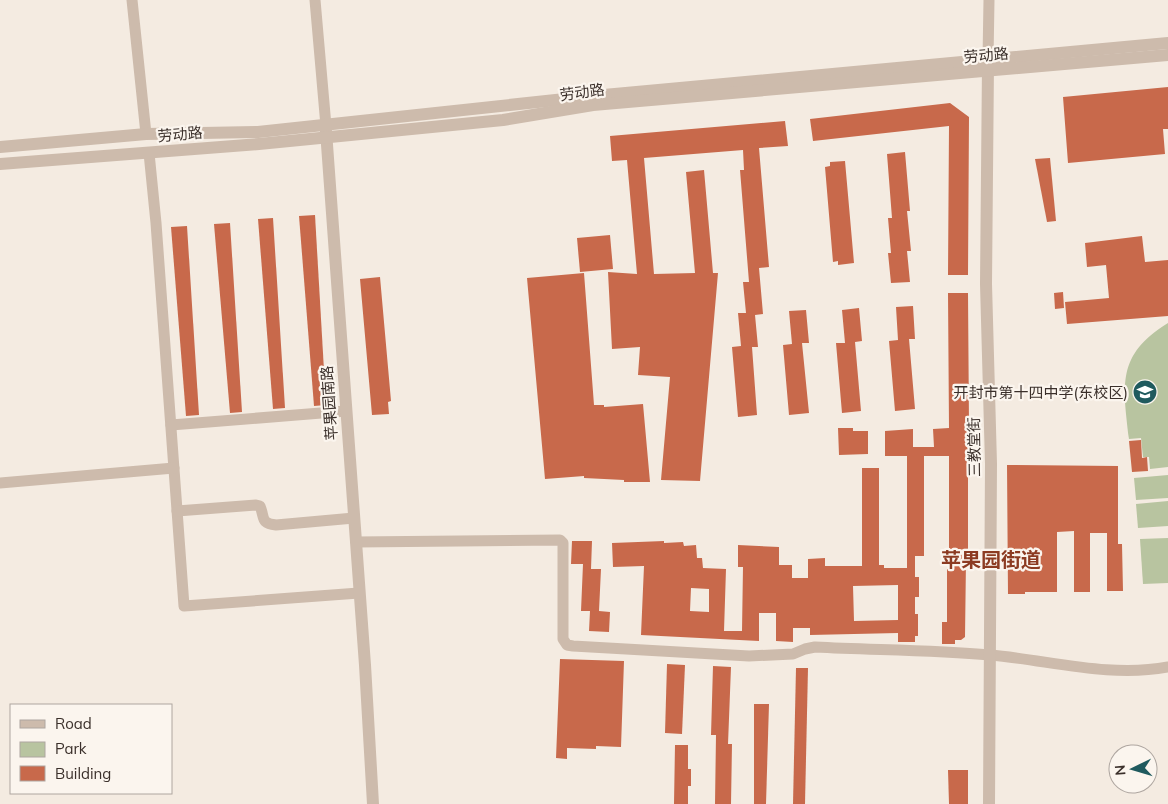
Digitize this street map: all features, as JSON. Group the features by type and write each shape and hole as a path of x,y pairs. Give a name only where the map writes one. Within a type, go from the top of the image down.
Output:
{"street":[{"path":"132,0 146,134"},
{"name":"苹果园南路","path":"315,0 356,542 372,804"},
{"name":"三教堂街","path":"988,0 986,284 991,464 989,804"},
{"name":"劳动路","path":"0,147 146,134 326,131 503,120 593,106 988,65 1168,43"},
{"name":"劳动路","path":"988,65 1168,55"},
{"name":"劳动路","path":"0,164 149,152 326,131"},
{"path":"149,152 184,606 359,593"},
{"path":"171,425 346,411"},
{"path":"0,482 174,468"},
{"path":"177,511 256,505 260,506 263,520 268,524 276,525 354,518"},
{"path":"356,542 560,540 563,543 563,639 566,645 749,656 794,654 816,647 990,655 1114,670 1168,667"}],"green space":[{"path":"1168,323 1168,467 1150,469 1149,457 1143,457 1141,438 1129,439 1125,387 1131,360 1139,347 1151,335"},
{"path":"1168,475 1168,498 1136,500 1134,478"},
{"path":"1168,501 1168,526 1138,528 1136,504"},
{"path":"1168,538 1168,583 1143,584 1140,539"}],"building":[{"path":"1168,87 1168,129 1163,129 1165,154 1068,163 1063,97"},
{"path":"950,103 969,117 968,275 948,275 949,126 813,141 810,119"},
{"path":"785,121 788,146 759,148 769,267 759,268 763,314 755,315 758,347 752,347 757,415 738,417 732,347 741,346 738,313 746,313 743,282 749,282 740,170 744,170 743,150 644,158 654,274 695,273 686,172 704,170 713,273 718,273 700,481 661,480 670,377 638,375 640,347 612,349 608,272 637,274 627,160 612,161 610,136"},
{"path":"905,152 910,211 907,211 911,251 907,251 910,282 891,283 888,253 891,253 888,218 892,218 887,154"},
{"path":"1050,158 1056,221 1047,222 1035,159"},
{"path":"845,161 854,263 838,265 838,261 833,262 825,167 830,166 830,162"},
{"path":"315,215 326,405 314,406 299,216"},
{"path":"273,218 285,408 273,409 258,219"},
{"path":"230,223 242,412 230,413 214,224"},
{"path":"187,226 199,415 186,416 171,227"},
{"path":"610,235 613,269 580,272 577,238"},
{"path":"1142,236 1145,262 1168,260 1168,316 1067,324 1065,302 1109,298 1106,265 1087,267 1085,243"},
{"path":"584,273 594,405 604,405 604,407 643,404 650,482 624,482 624,480 584,478 584,476 545,479 527,278"},
{"path":"380,277 391,401 388,402 389,414 372,415 360,279"},
{"path":"1063,292 1064,308 1055,309 1054,293"},
{"path":"948,293 968,293 969,427 972,456 968,456 968,560 966,560 965,637 961,640 955,640 955,644 942,644 942,622 947,622 947,569 949,569 949,456 924,456 924,556 915,556 915,577 919,577 919,597 915,597 915,614 918,614 918,636 915,636 915,642 898,642 898,633 810,635 810,628 793,628 793,642 776,641 776,613 759,613 759,641 641,635 644,566 613,567 612,543 664,541 664,543 683,542 684,546 696,545 697,558 702,558 703,568 726,569 724,631 742,631 743,567 738,567 738,545 779,547 779,565 792,565 792,578 808,578 808,559 825,558 825,566 862,566 862,468 879,468 879,565 884,565 884,568 907,568 907,456 885,456 885,431 913,429 913,447 934,447 933,429 949,428","holes":["898,585 898,620 854,621 853,586","691,588 709,589 709,612 690,611"]},
{"path":"913,306 915,339 909,339 915,409 895,411 889,341 898,340 896,307"},
{"path":"859,308 862,341 855,342 861,411 842,413 836,343 845,343 842,310"},
{"path":"806,310 809,343 802,343 809,413 789,415 783,345 792,344 789,311"},
{"path":"838,428 868,431 868,454 839,455"},
{"path":"1141,440 1142,458 1147,457 1148,471 1132,472 1129,441"},
{"path":"1007,465 1118,466 1118,544 1122,544 1123,591 1107,591 1107,533 1090,533 1090,592 1074,592 1074,531 1057,532 1057,592 1008,594"},
{"path":"572,541 592,541 591,569 601,569 599,611 610,612 609,632 589,631 590,611 581,611 583,564 571,564"},
{"path":"560,659 624,661 621,747 596,746 596,749 567,748 567,759 556,758"},
{"path":"667,664 685,665 682,734 665,733"},
{"path":"713,666 731,667 728,744 732,744 731,804 715,804 716,735 711,735"},
{"path":"796,668 808,668 805,804 793,804"},
{"path":"754,704 769,704 766,804 754,804"},
{"path":"675,745 688,745 688,769 691,769 691,786 688,786 688,804 674,804"},
{"path":"948,770 968,770 968,804 949,804"}],"place":[{"name":"开封市第十四中学(东校区)","path":"1145,392"}],"district":[{"name":"苹果园街道","path":"991,559"}]}
